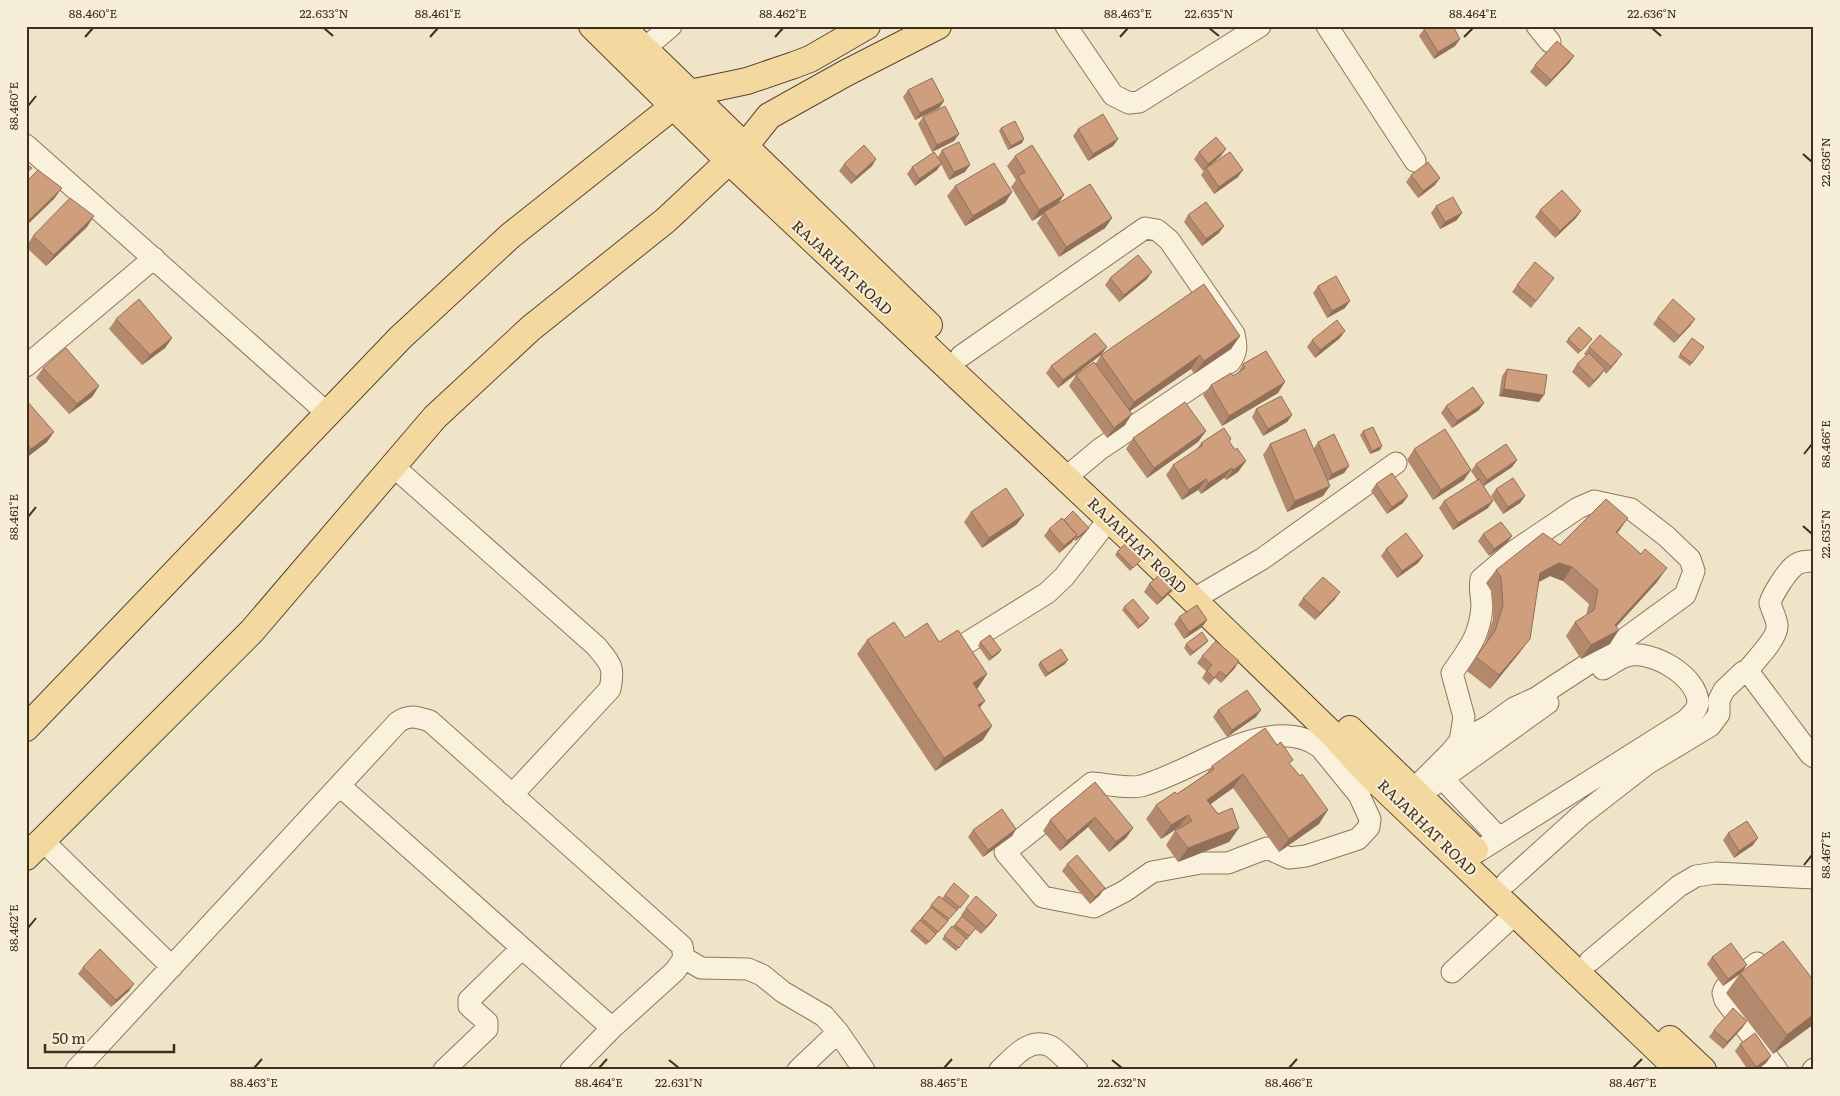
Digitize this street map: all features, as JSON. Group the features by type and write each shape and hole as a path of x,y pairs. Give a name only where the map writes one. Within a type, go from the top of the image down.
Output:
{"main road":[{"name":"RAJARHAT ROAD","path":"592,26 681,99 1109,519 1327,742 1363,783 1411,796 1477,852 1702,1070"},
{"name":"RAJARHAT ROAD","path":"621,26 644,49 681,99"},
{"path":"26,728 400,338 510,236 681,99 781,82 867,26"},
{"path":"35,849 252,631 435,417 531,328 666,220 736,153 769,116 846,73 938,26"},
{"name":"RAJARHAT ROAD","path":"736,153 961,356 1411,796 1516,913 1679,1070"}],"street":[{"path":"644,49 670,26"},
{"path":"1066,26 1113,95 1129,103 1139,102 1260,26"},
{"path":"1327,26 1415,161"},
{"path":"26,145 327,413"},
{"path":"961,356 1145,228 1157,230 1168,240 1234,334 1237,353 1230,362 1100,449 1076,469"},
{"path":"26,366 154,258"},
{"path":"1204,593 1262,559 1396,463"},
{"path":"393,466 596,646 609,662 614,673 610,689 512,795"},
{"path":"1411,796 1460,741 1489,726 1514,708 1536,698 1608,651 1685,595 1694,571 1690,559 1666,536 1630,509 1594,501 1578,508 1513,552 1481,580 1479,590 1482,603 1481,614 1475,639 1452,673 1464,717 1460,741"},
{"path":"965,644 1047,593 1064,577 1109,519"},
{"path":"1507,882 1580,816 1647,764 1710,726 1719,714 1719,700 1724,690 1740,674 1746,672 1774,637 1778,624 1770,603 1772,597 1795,566 1803,562 1814,561"},
{"path":"1411,796 1442,778 1572,686 1627,656 1644,656 1662,660 1680,673 1695,690 1698,704 1694,713 1685,721 1477,852"},
{"path":"1746,672 1750,674 1814,757"},
{"path":"76,1070 398,722 405,717 414,716 430,721 682,946 684,958 675,971 612,1028 571,1070"},
{"path":"1327,742 1275,735 1258,739 1213,756 1157,781 1139,786 1092,783 1005,852 1043,897 1094,907 1125,891 1152,872 1201,863 1228,863 1267,848 1289,858 1306,856 1358,839 1369,827 1370,819 1363,783"},
{"path":"1442,778 1499,838"},
{"path":"340,786 612,1028"},
{"path":"35,849 172,967"},
{"path":"1590,961 1679,886 1696,876 1716,874 1814,878"},
{"path":"1452,972 1516,913"},
{"path":"444,1070 487,1029 487,1022 469,1006 468,1000 522,948"},
{"path":"1774,961 1769,957 1764,957 1726,988 1723,993 1725,1000 1777,1070"},
{"path":"684,958 701,968 748,969 762,975 783,992 824,1016 838,1032 864,1070"},
{"path":"798,1070 838,1032"},
{"path":"1000,1070 1023,1048 1035,1044 1051,1046 1077,1070"}],"building":[{"path":"1428,26 1453,26 1460,39 1438,52 1424,29"},
{"path":"1557,41 1574,56 1551,80 1535,65"},
{"path":"932,78 944,101 920,113 908,90"},
{"path":"945,106 959,134 937,145 923,117"},
{"path":"1103,114 1118,139 1093,154 1078,129"},
{"path":"1015,121 1024,139 1011,146 1001,128"},
{"path":"1216,137 1226,149 1208,164 1199,152"},
{"path":"959,142 970,165 954,172 942,150"},
{"path":"864,145 876,159 856,177 844,164"},
{"path":"1032,145 1064,195 1039,210 1018,176 1025,172 1015,156"},
{"path":"934,152 942,163 919,179 912,167"},
{"path":"1230,152 1243,170 1219,187 1206,168"},
{"path":"1428,162 1440,178 1423,191 1411,175"},
{"path":"994,163 1012,192 973,216 955,186"},
{"path":"26,164 32,168 26,173"},
{"path":"38,170 62,188 26,223 26,182"},
{"path":"1090,184 1112,218 1066,247 1044,212"},
{"path":"1562,190 1581,211 1560,231 1540,210"},
{"path":"1453,197 1462,213 1445,222 1436,206"},
{"path":"70,198 94,216 54,255 33,236"},
{"path":"1206,202 1224,226 1206,239 1188,215"},
{"path":"1138,255 1152,272 1124,295 1110,278"},
{"path":"1535,262 1554,278 1536,301 1517,285"},
{"path":"1336,276 1350,301 1332,311 1318,286"},
{"path":"1204,284 1240,336 1204,361 1200,355 1134,402 1101,355"},
{"path":"139,299 172,338 150,355 116,319"},
{"path":"1673,299 1695,319 1679,336 1658,317"},
{"path":"1337,320 1345,331 1320,350 1312,340"},
{"path":"1579,327 1592,339 1581,351 1568,339"},
{"path":"1095,333 1107,347 1063,380 1051,366"},
{"path":"1600,335 1622,354 1611,367 1589,347"},
{"path":"1692,338 1704,347 1692,363 1680,354"},
{"path":"66,348 99,386 77,404 43,368"},
{"path":"1266,351 1285,382 1229,416 1211,385 1231,373 1233,376 1245,368 1243,364"},
{"path":"1589,353 1605,369 1594,381 1577,364"},
{"path":"1094,362 1132,414 1114,428 1076,375"},
{"path":"1507,369 1547,375 1544,395 1504,389"},
{"path":"1473,387 1484,403 1457,421 1446,406"},
{"path":"1281,396 1292,415 1268,429 1256,409"},
{"path":"26,400 54,432 31,449 26,443"},
{"path":"1185,402 1206,431 1154,468 1133,438"},
{"path":"1373,427 1382,446 1372,451 1363,431"},
{"path":"1224,428 1235,450 1237,448 1246,461 1208,483 1206,479 1189,490 1173,465"},
{"path":"1305,429 1330,486 1295,501 1270,444"},
{"path":"1445,429 1471,470 1441,490 1414,449"},
{"path":"1334,434 1349,466 1332,474 1318,442"},
{"path":"1506,444 1517,460 1487,480 1476,464"},
{"path":"1392,473 1408,496 1392,507 1376,484"},
{"path":"1513,478 1525,496 1508,507 1496,489"},
{"path":"1479,479 1493,501 1458,523 1444,501"},
{"path":"1006,488 1024,515 989,538 971,512"},
{"path":"1606,499 1628,518 1616,532 1641,554 1645,549 1667,568 1615,625 1619,630 1591,645 1575,622 1594,610 1598,590 1572,567 1559,563 1540,573 1530,639 1499,675 1476,657 1495,631 1503,605 1501,577 1496,570 1543,533 1560,545"},
{"path":"1073,511 1089,528 1078,537 1064,520"},
{"path":"1062,518 1077,535 1064,546 1049,529"},
{"path":"1501,522 1512,536 1494,549 1483,534"},
{"path":"1406,533 1423,556 1402,571 1386,549"},
{"path":"1127,542 1143,558 1133,568 1117,552"},
{"path":"1166,569 1179,582 1162,598 1149,584"},
{"path":"1323,577 1340,592 1320,613 1303,598"},
{"path":"1133,599 1149,618 1140,626 1124,607"},
{"path":"1197,605 1207,620 1189,632 1179,617"},
{"path":"894,622 905,638 927,623 939,642 958,630 987,674 973,683 985,701 978,705 992,726 944,758 867,640"},
{"path":"1202,632 1208,641 1193,652 1186,644"},
{"path":"990,635 1001,650 992,657 980,642"},
{"path":"1216,641 1239,661 1226,676 1220,671 1214,678 1207,671 1212,665 1202,656"},
{"path":"1061,649 1068,660 1048,673 1040,662"},
{"path":"1247,690 1261,710 1232,730 1218,710"},
{"path":"1265,728 1277,745 1281,742 1293,760 1289,763 1300,776 1302,774 1328,810 1289,839 1243,774 1207,800 1218,814 1232,808 1239,828 1188,848 1175,831 1192,821 1188,815 1171,825 1156,805 1175,792 1177,794 1214,769 1212,766"},
{"path":"1095,782 1133,828 1116,842 1095,817 1067,841 1050,820"},
{"path":"1002,809 1016,829 988,850 973,830"},
{"path":"1747,821 1758,838 1739,851 1728,833"},
{"path":"1077,855 1105,888 1095,897 1067,864"},
{"path":"954,883 969,896 960,908 945,895"},
{"path":"939,896 957,910 949,919 931,905"},
{"path":"976,896 997,915 986,927 966,908"},
{"path":"931,907 948,921 938,932 922,918"},
{"path":"962,916 976,928 969,936 955,925"},
{"path":"920,920 936,934 929,942 913,928"},
{"path":"952,926 966,938 959,948 944,936"},
{"path":"1783,941 1814,981 1814,1014 1787,1035 1740,973"},
{"path":"1731,943 1747,965 1728,979 1712,957"},
{"path":"100,949 134,984 116,1000 83,967"},
{"path":"1733,1008 1747,1021 1727,1042 1714,1030"},
{"path":"1755,1033 1771,1056 1756,1067 1740,1044"}]}
